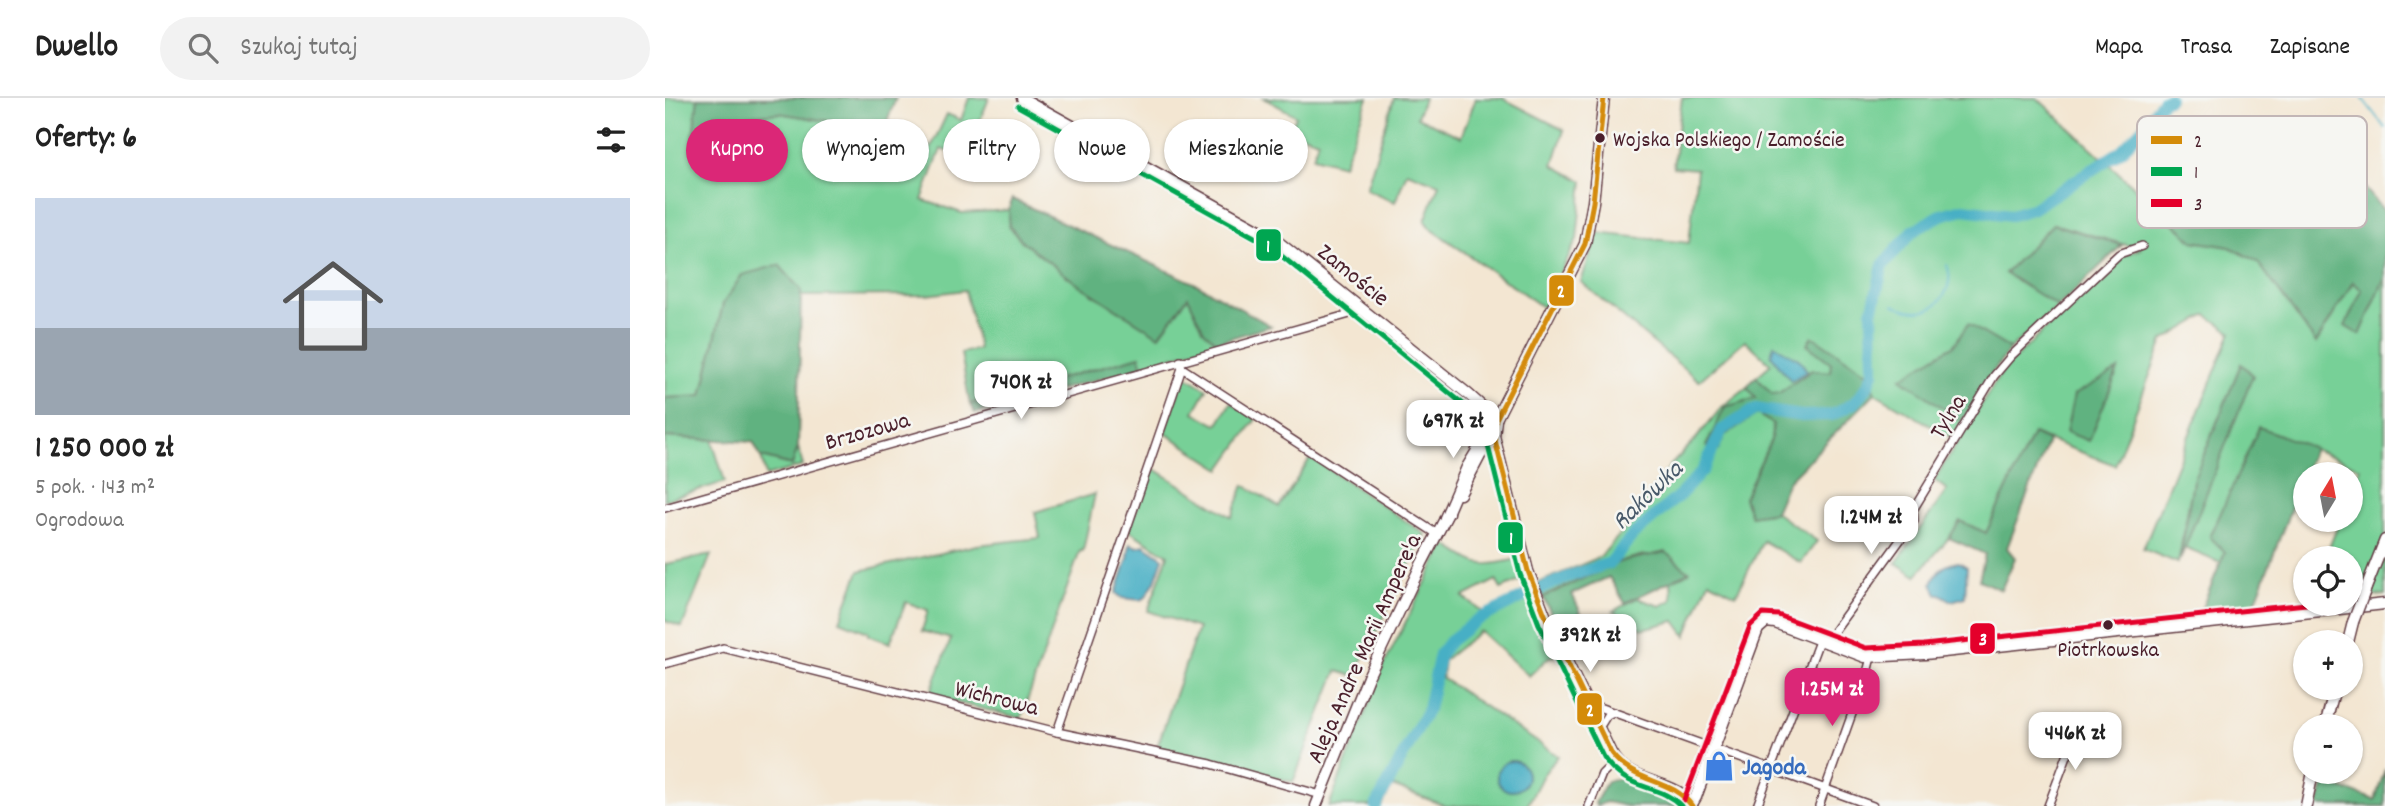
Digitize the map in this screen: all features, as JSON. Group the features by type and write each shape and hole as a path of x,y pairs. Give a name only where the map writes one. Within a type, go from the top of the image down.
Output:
{"street":[{"name":"Zamoście","path":"1022,98 1272,237 1496,419"},
{"path":"1604,98 1593,202 1585,244 1496,419 1494,436 1524,558 1538,599 1615,761 1629,773 1676,791 1692,805 1761,625 1770,622 1871,657 1924,654 2385,604"},
{"name":"Tylna","path":"1757,806 1769,769 1823,642 1834,631 1914,520 1913,510 1994,376 2011,356 2119,254 2142,246"},
{"name":"Brzozowa","path":"665,508 1181,365 1350,314 1361,307"},
{"path":"1057,732 1181,365 1437,534"},
{"name":"Aleja Andre Marii Ampere'a","path":"1445,518 1483,454 1496,419"},
{"name":"Aleja Andre Marii Ampere'a","path":"1316,806 1368,677 1467,467 1496,419"},
{"path":"1483,454 1492,452 1498,456"},
{"path":"2351,630 2385,540"},
{"name":"Wichrowa","path":"665,664 723,648 1057,732 1211,764 1321,795"},
{"path":"1819,806 1871,657"},
{"path":"1588,706 1593,705 1613,712 1873,806"},
{"path":"1599,729 1607,715 1613,712"},
{"path":"2056,734 2067,752"},
{"path":"2048,806 2071,745 2078,742 2108,752"},
{"path":"1590,806 1602,774 1615,761"},
{"path":"2306,806 2311,784"}],"green space":[{"path":"665,98 698,98 695,119 686,119 686,182 788,182 788,119 748,119 749,116 779,113 816,119 802,119 802,182 929,182 922,200 962,213 1009,210 1009,226 1023,242 1076,283 1159,336 1188,296 1204,331 1217,342 1143,367 1140,356 970,404 961,353 979,349 965,290 926,295 801,296 801,290 742,275 723,304 702,397 665,398"},
{"path":"698,98 896,98 888,119 816,119 779,113 749,116 748,119 695,119"},
{"path":"969,98 989,98 981,119 961,119"},
{"path":"1264,98 1368,98 1343,165 1313,157 1318,140 1308,137 1308,119 1295,119 1296,116"},
{"path":"1394,98 1424,98 1417,117 1461,137 1476,98 1502,98 1564,130 1553,165 1583,181 1577,239 1544,308 1430,228 1425,221 1439,184 1407,172 1395,202 1366,189"},
{"path":"1682,98 2037,98 2137,190 2137,228 2179,228 2193,241 2230,247 2258,262 2317,342 2353,282 2362,290 2360,334 2385,277 2385,595 2363,598 2363,546 2330,546 2335,532 2363,532 2363,462 2345,462 2294,441 2221,563 2184,548 2253,375 2241,364 2193,481 2178,563 2143,549 2231,332 2207,315 2163,341 2115,465 2033,434 1986,533 1960,521 1916,576 1896,563 1947,490 1934,480 2003,370 2120,256 2140,249 2053,224 2005,273 2058,307 2010,349 1968,324 1954,345 1902,378 1963,422 1952,438 1875,393 1867,373 1832,363 1830,372 1812,370 1779,393 1771,395 1756,377 1771,364 1745,340 1699,381 1581,282 1597,233 1689,243 1697,169 1673,167"},
{"path":"947,114 959,119 945,119"},
{"path":"943,122 943,150 941,149 929,181 929,147"},
{"path":"2367,191 2385,212 2385,277 2360,335 2345,326 2362,290 2353,282 2316,343 2258,262 2230,247 2193,241 2179,228 2367,228"},
{"path":"1012,199 1198,285 1271,326 1217,342 1204,331 1188,297 1159,336 1076,283 1023,242 1009,226"},
{"path":"2053,224 2122,245 2058,307 2005,273"},
{"path":"779,265 801,290 798,447 792,465 761,457 753,442 665,437 665,398 702,396 723,304 742,275"},
{"path":"1968,324 2010,349 1963,422 1901,378 1954,345"},
{"path":"1812,336 1867,373 1875,393 1788,481 1775,512 1751,516 1744,498 1771,440 1773,424 1757,414 1725,435 1717,452 1706,446 1725,407 1756,398 1747,387 1756,377 1772,394 1779,393 1812,370 1830,372 1831,363 1807,345"},
{"path":"1140,356 1143,367 975,413 970,404"},
{"path":"2241,364 2253,375 2180,560 2193,481"},
{"path":"2118,370 2089,441 2066,432 2074,395"},
{"path":"1184,375 1207,389 1194,412 1217,425 1231,402 1256,419 1221,469 1165,433"},
{"path":"1747,387 1757,398 1725,407 1717,424 1725,435 1757,414 1773,424 1771,440 1744,498 1751,516 1775,512 1817,541 1801,563 1763,541 1736,595 1709,581 1686,636 1675,621 1642,629 1613,611 1637,598 1660,606 1672,600 1671,581 1689,571 1643,555 1622,561 1543,597 1538,583 1600,557 1641,511 1639,508 1671,465 1722,407"},
{"path":"2259,427 2314,448 2309,462 2293,462 2293,503 2253,608 2199,615 2225,552 2210,537"},
{"path":"2033,434 2048,441 2007,548 2015,558 2001,590 1979,580 1985,554 1949,538 1960,521 1986,533"},
{"path":"665,437 712,440 725,482 665,500"},
{"path":"798,447 803,466 766,476 761,457 791,465"},
{"path":"1311,457 1425,534 1354,676 1337,671 1293,782 1157,747 1198,628 1148,611 1168,555 1128,530 1153,468 1232,517 1244,485 1279,507"},
{"path":"1095,494 1083,551 1080,551 1021,718 929,696 951,639 922,631 928,610 906,602 890,643 840,621 859,571 977,545 1040,538 1035,512"},
{"path":"1445,544 1479,563 1494,564 1517,559 1524,579 1501,589 1496,580 1463,597 1491,618 1530,598 1534,615 1555,656 1549,657 1529,676 1480,631 1444,660 1442,678 1558,756 1543,775 1527,806 1446,806 1392,786 1382,806 1329,806 1384,665"},
{"path":"1666,552 1689,572 1625,603 1609,577 1572,594 1581,613 1557,626 1543,597 1622,561"},
{"path":"711,555 682,627 665,621 665,564"},
{"path":"2385,769 2385,806 2318,806 2324,784 2375,800"},
{"path":"1620,778 1671,796 1681,806 1627,806 1606,802 1596,806 1595,803 1607,781"}],"water":[{"path":"1774,345 1800,360 1807,371 1791,381 1771,355"},
{"path":"1130,544 1137,547 1144,545 1163,558 1155,581 1145,598 1140,600 1122,598 1116,593"},
{"path":"1959,562 1967,567 1965,597 1952,601 1937,594 1932,584 1942,569"},
{"path":"1512,761 1518,762 1526,770 1526,782 1518,790 1512,791 1506,790 1498,782 1497,776 1498,770 1506,762"}],"waterway":[{"name":"Rakówka","path":"2152,116 2162,102 2169,98"},
{"path":"2362,98 2385,128"},
{"name":"Rakówka","path":"1540,589 1610,563 1633,535 1681,494 1703,470 1722,430 1756,409 1802,416 1832,415 1854,403 1868,385 1873,373 1872,312 1883,265 1913,231 1941,215 1963,209 2011,215 2032,209 2121,151 2137,134"},
{"path":"1894,305 1914,311 1933,307 1947,289 1947,265"},
{"name":"Rakówka","path":"1376,806 1428,709 1440,654 1450,641 1477,620 1531,593"}],"transit line":[{"name":"2","path":"1604,98 1593,202 1585,244 1496,419 1494,436 1528,571 1547,620 1611,753 1631,771 1674,790 1692,806"},
{"name":"1","path":"1018,106 1267,244 1490,426"},
{"name":"1","path":"1487,418 1486,438 1520,574 1539,624 1603,757 1623,776 1663,793 1681,806"},
{"name":"3","path":"1684,800 1750,626 1763,614 1778,615 1866,648 1924,645 2293,605"}],"place":[{"name":"Wojska Polskiego / Zamoście","path":"1600,138"},
{"name":"Piotrkowska","path":"2108,625"},
{"name":"Jagoda","path":"1719,766"}]}
